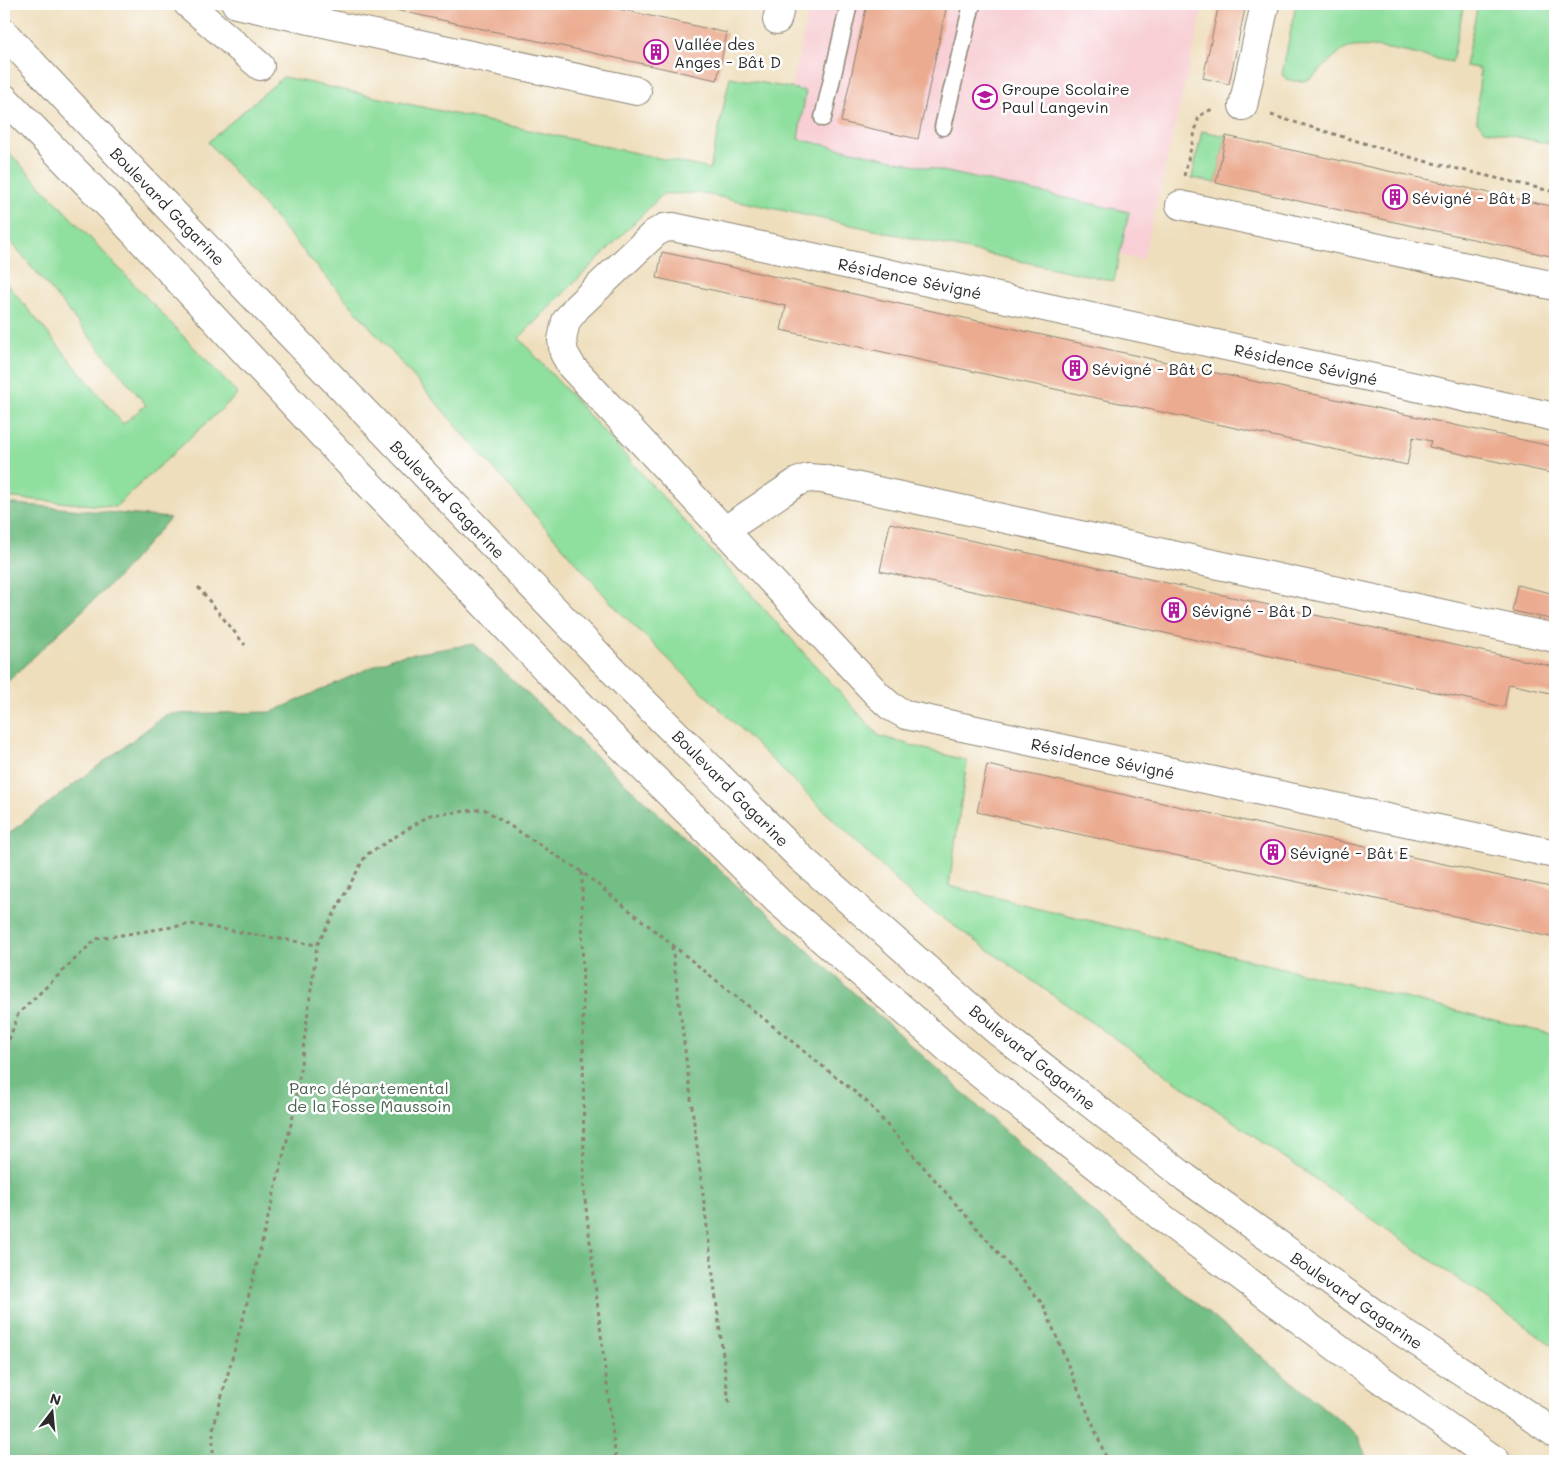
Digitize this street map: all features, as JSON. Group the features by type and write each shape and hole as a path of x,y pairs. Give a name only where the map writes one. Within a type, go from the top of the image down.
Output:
{"street":[{"path":"188,4 260,66"},
{"path":"236,4 638,91"},
{"path":"1243,106 1265,4"},
{"name":"Boulevard Gagarine","path":"4,33 140,178 629,687 802,859 997,1031 1186,1178 1378,1316 1555,1433"},
{"path":"4,98 119,216 338,452 598,723 778,901 951,1051 1164,1219 1355,1361 1496,1461"},
{"path":"1180,205 1555,286"},
{"name":"Résidence Sévigné","path":"1555,418 673,227 664,228 655,233 578,306 566,321 562,340 564,353 572,367 878,695 890,706 906,715 1555,854"},
{"path":"724,531 797,482 808,478 822,479 1555,638"}],"lane":[{"path":"823,118 849,4"},
{"path":"943,128 972,4"}],"path":[{"path":"1180,205 1181,189 1199,116 1211,108 1243,106 1420,160 1555,192"},
{"path":"198,587 245,645"},
{"path":"213,1461 213,1429 246,1307 295,1108 317,945 366,855 430,815 484,809 582,872 866,1102 1043,1304 1107,1460"},
{"path":"582,872 584,1191 616,1461"},
{"path":"4,1055 18,1014 96,939 191,924 317,945"},
{"path":"672,945 729,1403"}],"shaded area":[{"name":"Groupe Scolaire Paul Langevin","path":"810,4 1204,4 1143,260 771,181"}],"green space":[{"path":"1296,4 1464,4 1452,62 1382,48 1356,47 1346,49 1338,54 1313,77 1297,81 1286,79 1282,74"},
{"path":"1478,4 1555,4 1555,145 1485,130 1477,122 1480,70 1465,66"},
{"path":"283,77 710,169 730,77 806,91 798,139 1129,212 1114,281 701,193 663,194 519,338 879,736 967,761 949,886 1555,1035 1555,1347 913,897 615,607 208,142"},
{"path":"1202,131 1226,136 1216,183 1192,178"},
{"path":"4,147 238,394 115,507 4,497 4,280 123,424 146,405 4,233"},
{"path":"4,503 170,518 120,575 4,685"},
{"name":"Parc départemental de la Fosse Maussoin","path":"473,644 1162,1275 1357,1435 1368,1461 4,1461 4,837 167,714 272,712 394,657"}],"building":[{"name":"Vallée des Anges - Bât D","path":"368,4 596,4 727,33 717,80"},
{"path":"867,4 947,4 918,139 841,122"},
{"path":"1219,4 1246,4 1229,84 1203,78"},
{"name":"Sévigné - Bât B","path":"1226,136 1555,207 1555,257 1216,183"},
{"name":"Sévigné - Bât C","path":"662,252 1555,447 1555,474 1429,447 1431,441 1413,437 1407,465 781,330 786,306 657,278"},
{"name":"Sévigné - Bât D","path":"890,523 1555,667 1555,694 1509,684 1504,707 880,571"},
{"path":"1517,585 1555,594 1555,620 1512,611"},
{"name":"Sévigné - Bât E","path":"987,765 1555,888 1555,938 977,812"}],"place":[{"name":"Vallée des Anges - Bât D","path":"656,52"},
{"name":"Groupe Scolaire Paul Langevin","path":"985,97"},
{"name":"Sévigné - Bât B","path":"1395,197"},
{"name":"Sévigné - Bât C","path":"1075,368"},
{"name":"Sévigné - Bât D","path":"1174,610"},
{"name":"Sévigné - Bât E","path":"1273,852"}]}
